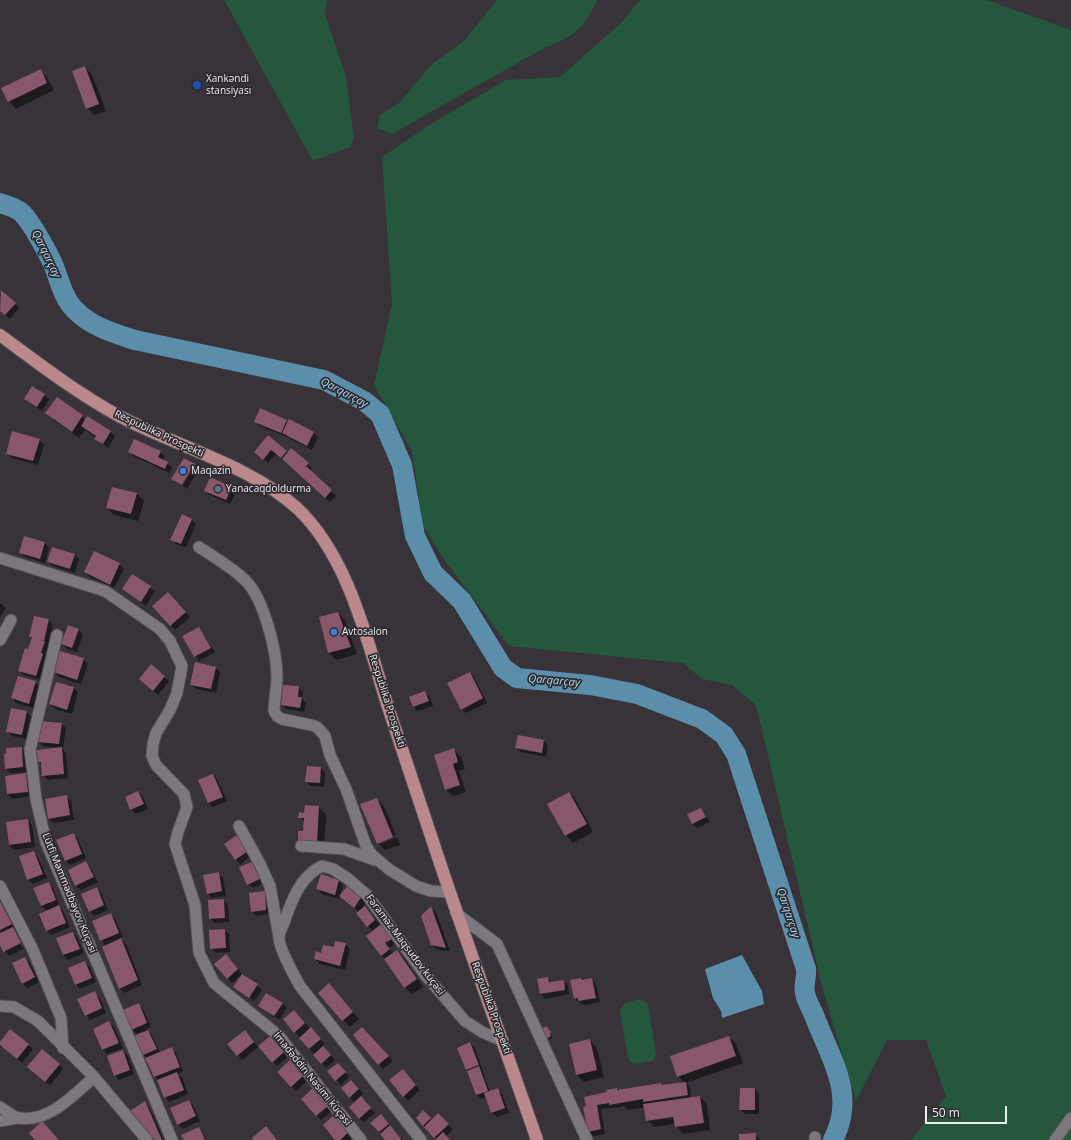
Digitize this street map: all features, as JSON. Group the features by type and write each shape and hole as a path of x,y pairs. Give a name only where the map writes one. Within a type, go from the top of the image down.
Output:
{"main road":[{"name":"Respublika Prospekti","path":"0,335 63,382 120,416 256,479 294,506 314,525 344,578 365,632 456,913 503,1041 537,1140"}],"street":[{"path":"199,548 233,570 248,582 257,597 265,619 277,667 274,711 277,716 282,719 317,727 325,736 330,755 346,789 366,846 380,862"},
{"name":"İmadəddin Nəsimi küçəsi","path":"0,558 105,591 160,629 170,641 182,666 177,693 170,710 156,733 152,744 152,756 156,766 184,794 187,807 175,844 195,905 199,953 214,983 279,1036 361,1140"},
{"path":"0,640 11,620"},
{"name":"Lütfi Məmmədbəyov Küçəsi","path":"58,635 30,750 39,813 46,842 172,1140"},
{"path":"239,826 260,864 270,886 279,938 286,959 300,986 421,1140"},
{"path":"301,846 344,849 380,862 416,886 431,890 449,892"},
{"name":"Fəraməz Maqsudov küçəsi","path":"279,938 295,896 304,881 314,870 322,866 333,869 367,895 426,976 465,1021 482,1032 503,1041"},
{"path":"0,886 33,950 61,1018 63,1048"},
{"path":"456,913 497,944 587,1140"},
{"path":"0,1006 14,1007 38,1021 63,1048 94,1077 147,1140"},
{"path":"0,1121 17,1118 34,1119 57,1108 94,1077"},
{"path":"0,1107 17,1118"},
{"path":"1055,1140 1071,1118"}],"green space":[{"path":"224,0 327,0 325,14 346,76 354,138 350,147 313,161"},
{"path":"497,0 597,0 582,25 570,36 544,48 392,134 377,128 380,115 399,103 432,64 464,41"},
{"path":"640,0 987,0 1071,30 1071,1140 911,1140 946,1096 926,1040 887,1040 856,1101 823,990 756,705 732,685 702,679 683,663 509,646 446,562 423,526 412,451 374,385 392,304 382,157 434,122 506,80 560,77 622,22"},
{"path":"640,999 645,1001 648,1005 656,1055 653,1061 634,1064 628,1059 620,1010 625,1003"}],"water":[{"path":"742,955 762,991 764,1004 722,1018 721,1011 713,998 705,969"}],"building":[{"path":"85,66 99,104 86,109 72,71"},
{"path":"41,69 47,83 8,102 1,88"},
{"path":"1,290 16,303 5,315 0,311"},
{"path":"32,386 45,394 37,407 24,399"},
{"path":"57,397 83,415 72,432 45,413"},
{"path":"260,408 287,420 281,433 254,422"},
{"path":"87,416 111,431 103,444 94,439 96,436 81,426"},
{"path":"289,419 314,432 307,446 282,433"},
{"path":"12,431 40,439 33,461 6,454"},
{"path":"268,435 287,451 281,458 271,450 263,460 254,452"},
{"path":"134,439 161,451 158,457 168,462 165,469 128,452"},
{"path":"291,448 309,463 306,466 332,490 325,498 282,459"},
{"name":"Maqazin","path":"184,458 195,464 182,485 171,479"},
{"name":"Yanacaqdoldurma","path":"210,477 232,487 226,500 204,491"},
{"path":"112,487 137,493 131,514 106,508"},
{"path":"182,514 192,519 181,544 170,540"},
{"path":"24,536 45,542 40,559 19,553"},
{"path":"52,547 75,554 70,569 47,562"},
{"path":"94,551 120,563 110,585 84,572"},
{"path":"132,574 151,586 141,602 122,589"},
{"path":"168,592 186,612 170,626 152,606"},
{"name":"Avtosalon","path":"338,612 351,647 328,653 319,617"},
{"path":"34,616 49,619 41,653 43,654 36,676 18,671 25,648 28,649 32,637 29,637"},
{"path":"68,625 79,629 72,648 61,644"},
{"path":"199,627 211,648 194,657 182,636"},
{"path":"60,651 84,658 77,680 53,672"},
{"path":"195,662 216,667 211,689 190,685"},
{"path":"151,664 165,676 153,691 139,679"},
{"path":"470,672 483,698 461,710 447,683"},
{"path":"18,676 36,681 29,704 11,698"},
{"path":"56,682 74,687 67,710 49,704"},
{"path":"283,685 299,686 298,697 302,697 300,708 281,705"},
{"path":"425,691 429,701 413,707 409,697"},
{"path":"11,708 27,711 22,735 6,732"},
{"path":"40,721 62,723 59,744 37,742"},
{"path":"518,735 544,740 542,753 515,748"},
{"path":"22,747 23,767 5,769 4,754 6,754 6,748"},
{"path":"62,747 64,774 42,776 41,762 38,762 36,750"},
{"path":"454,748 458,762 453,764 460,785 445,790 434,755"},
{"path":"307,766 321,767 320,783 305,782"},
{"path":"26,773 28,792 7,794 5,776"},
{"path":"213,774 223,797 208,803 198,780"},
{"path":"138,791 144,804 130,810 125,797"},
{"path":"569,792 587,824 565,836 547,804"},
{"path":"67,795 70,815 48,819 45,799"},
{"path":"377,798 393,837 377,844 360,804"},
{"path":"305,805 319,806 317,843 298,842 298,831 303,831 304,818 298,818 299,812 304,813"},
{"path":"701,808 706,817 692,824 687,814"},
{"path":"28,819 31,842 9,845 6,822"},
{"path":"74,833 82,854 65,861 56,840"},
{"path":"237,835 248,851 235,860 224,844"},
{"path":"34,851 43,874 27,880 19,856"},
{"path":"86,861 94,877 75,886 68,870"},
{"path":"254,861 262,878 247,885 239,867"},
{"path":"219,872 222,891 207,894 203,875"},
{"path":"321,874 339,880 335,895 316,889"},
{"path":"49,882 56,900 41,906 33,888"},
{"path":"349,884 363,895 354,908 339,896"},
{"path":"97,887 104,905 89,912 81,894"},
{"path":"265,891 266,910 251,912 249,893"},
{"path":"224,899 225,918 209,919 208,900"},
{"path":"0,903 12,924 0,930"},
{"path":"59,905 66,923 46,931 39,914"},
{"path":"365,906 375,920 367,927 356,913"},
{"path":"431,906 446,948 431,945 421,916"},
{"path":"111,913 119,933 100,941 92,921"},
{"path":"381,924 392,939 385,943 390,949 381,956 366,936"},
{"path":"13,927 21,943 3,952 0,945 0,933"},
{"path":"225,929 226,948 210,949 209,930"},
{"path":"73,932 80,949 63,955 56,938"},
{"path":"121,938 138,980 119,989 102,947"},
{"path":"335,941 346,943 340,966 314,959 316,951 321,953 323,945 334,947"},
{"path":"397,950 417,979 404,988 384,959"},
{"path":"226,954 238,969 227,979 214,964"},
{"path":"25,957 35,977 22,984 12,963"},
{"path":"85,961 92,978 75,985 68,968"},
{"path":"242,974 258,984 249,998 233,987"},
{"path":"548,977 549,982 564,980 565,990 540,994 537,979"},
{"path":"581,978 581,980 592,978 596,998 578,1001 578,998 574,999 570,980"},
{"path":"329,983 353,1012 342,1021 318,993"},
{"path":"95,991 102,1008 85,1016 77,999"},
{"path":"266,993 283,1003 274,1016 258,1006"},
{"path":"139,1003 147,1023 131,1030 123,1010"},
{"path":"294,1010 305,1023 294,1033 283,1019"},
{"path":"109,1021 119,1043 102,1050 93,1029"},
{"path":"546,1026 551,1032 551,1036 546,1039 541,1029"},
{"path":"311,1027 321,1039 309,1049 299,1038"},
{"path":"362,1027 389,1056 378,1065 353,1035"},
{"path":"10,1029 29,1044 17,1059 0,1045 0,1042"},
{"path":"148,1030 157,1049 143,1055 134,1036"},
{"path":"245,1030 254,1042 237,1056 227,1044"},
{"path":"270,1036 284,1052 272,1063 258,1046"},
{"path":"729,1036 736,1056 677,1077 670,1056"},
{"path":"590,1039 597,1070 576,1075 569,1044"},
{"path":"470,1042 479,1065 466,1070 457,1048"},
{"path":"323,1046 331,1055 321,1064 313,1055"},
{"path":"172,1047 180,1067 154,1077 145,1058"},
{"path":"42,1049 60,1064 45,1082 27,1067"},
{"path":"123,1050 130,1070 114,1076 107,1056"},
{"path":"290,1060 304,1075 291,1087 277,1072"},
{"path":"338,1063 346,1072 335,1081 327,1071"},
{"path":"479,1066 488,1091 476,1095 467,1071"},
{"path":"403,1069 416,1085 403,1097 389,1080"},
{"path":"177,1072 184,1090 164,1098 157,1080"},
{"path":"351,1080 359,1089 349,1098 341,1088"},
{"path":"686,1082 688,1095 643,1102 643,1099 609,1105 609,1103 597,1105 601,1129 588,1132 583,1107 586,1106 584,1097 607,1092 606,1090 617,1088 617,1090 661,1083 661,1085"},
{"path":"313,1088 328,1106 316,1116 301,1099"},
{"path":"498,1088 505,1108 491,1113 484,1093"},
{"path":"740,1088 755,1088 755,1110 739,1110"},
{"path":"361,1096 371,1108 359,1119 349,1107"},
{"path":"700,1096 704,1123 675,1127 673,1117 646,1121 643,1104"},
{"path":"189,1100 196,1116 177,1125 170,1108"},
{"path":"145,1101 162,1140 155,1140 130,1111"},
{"path":"423,1110 431,1118 423,1126 416,1118"},
{"path":"438,1113 449,1124 434,1138 424,1127"},
{"path":"335,1114 350,1131 340,1140 335,1140 323,1125"},
{"path":"381,1114 389,1124 379,1132 370,1123"},
{"path":"42,1121 58,1139 57,1140 35,1140 29,1133"},
{"path":"390,1125 401,1139 400,1140 385,1140 380,1134"},
{"path":"266,1126 277,1140 253,1140 252,1138"},
{"path":"199,1127 205,1140 184,1140 181,1135"},
{"path":"443,1132 450,1140 435,1140"},
{"path":"756,1133 756,1140 739,1140 739,1134"}],"waterway":[{"name":"Qarqarçay","path":"0,203 17,210 26,218 36,232 49,256 63,291 71,306 88,321 111,332 135,340 324,380 364,401 380,414 402,465 415,536 433,573 462,601 503,668 517,678 590,685 637,694 702,719 724,735 736,754 806,969 804,987 806,998 838,1076 842,1092 842,1107 840,1123 833,1140"}],"place":[{"name":"Xankəndi stansiyası","path":"197,85"},
{"name":"Maqazin","path":"183,471"},
{"name":"Yanacaqdoldurma","path":"218,489"},
{"name":"Avtosalon","path":"334,632"}]}
